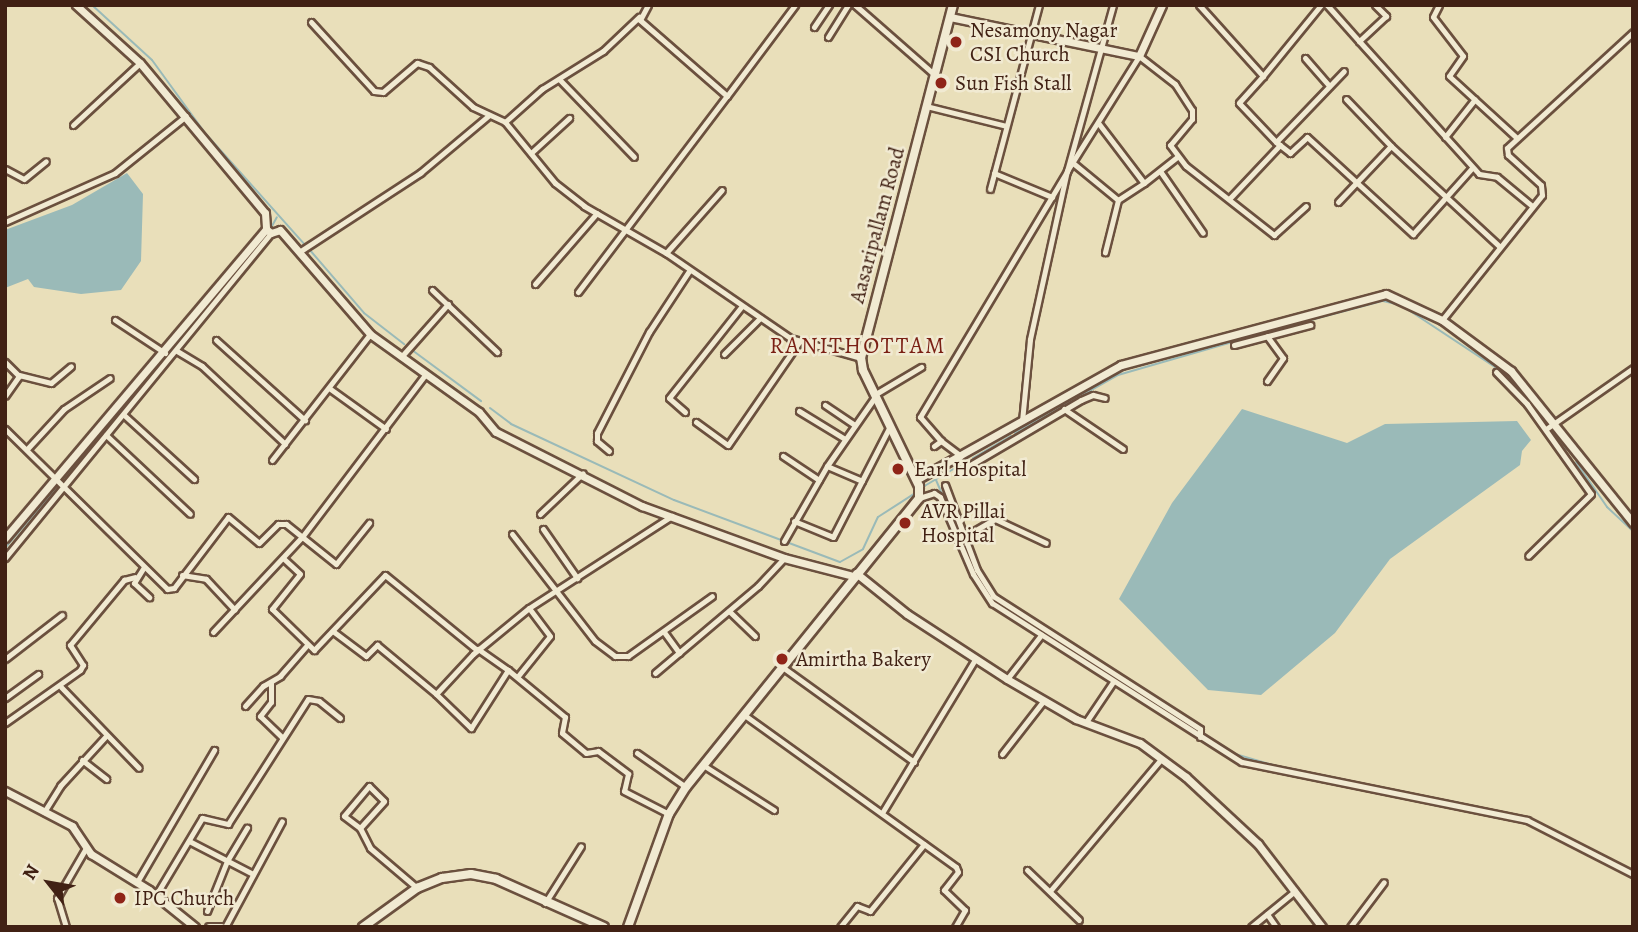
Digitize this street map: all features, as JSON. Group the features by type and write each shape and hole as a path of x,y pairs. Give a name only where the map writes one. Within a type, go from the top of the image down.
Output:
{"main road":[{"name":"Aasaripallam Road","path":"861,358 952,6"},
{"path":"628,927 669,814 686,787 919,489 875,396 861,358"},
{"path":"363,927 417,888 442,878 471,874 496,879 604,927"}],"street":[{"path":"5,558 177,351 268,231 265,213 207,148 186,116 140,63 76,5"},
{"path":"505,122 559,79 603,51 648,5"},
{"path":"814,27 829,5"},
{"path":"828,37 848,5"},
{"path":"855,5 894,44 935,75"},
{"path":"990,189 1039,5"},
{"path":"1072,162 1113,5"},
{"path":"973,463 941,440 920,417 1072,162 1099,124 1139,56 1162,5"},
{"path":"1199,5 1263,76"},
{"path":"1472,168 1413,234 1307,137 1290,153 1239,103 1324,5 1472,168 1482,176 1497,177 1532,206"},
{"path":"1359,41 1386,16 1374,5"},
{"path":"1439,5 1433,17 1463,56 1448,74 1517,138"},
{"path":"578,292 629,230 793,6"},
{"path":"639,17 727,96"},
{"path":"950,17 1139,56 1167,75 1192,110 1192,119 1170,145 1178,158 1274,236 1306,206"},
{"path":"311,22 379,94 412,66 423,64 489,115 505,122 561,189 666,253 742,306 799,341 861,358"},
{"path":"1441,320 1543,191 1508,155 1507,148 1633,32"},
{"path":"1305,58 1329,86"},
{"path":"73,125 140,63"},
{"path":"1230,198 1343,71"},
{"path":"559,79 634,157"},
{"path":"1346,99 1446,199 1499,246"},
{"path":"1445,137 1475,99"},
{"path":"926,106 1006,127"},
{"path":"299,252 420,173 489,115"},
{"path":"5,222 115,173 186,116"},
{"path":"531,153 569,118"},
{"path":"1099,124 1144,183"},
{"path":"1338,202 1354,181 1391,146"},
{"path":"1105,252 1118,200 1178,158"},
{"path":"5,169 24,179 46,161"},
{"path":"1072,162 1118,200"},
{"path":"1022,421 1030,339 1067,171"},
{"path":"1160,171 1203,233"},
{"path":"994,173 1052,197"},
{"path":"5,181 13,174"},
{"path":"666,253 722,190"},
{"path":"535,284 597,213"},
{"path":"5,538 268,231 280,230 370,334 479,412 496,432 583,473 642,506 674,514 784,558 855,574 907,614 1007,679 1086,722 1121,733 1161,759 1258,844 1322,927"},
{"path":"609,450 597,441 597,433 649,332 690,271"},
{"path":"432,290 497,352"},
{"path":"919,489 964,454 1121,365 1268,323 1386,294 1441,320 1511,372 1555,423 1633,523"},
{"path":"401,357 448,304"},
{"path":"685,412 669,398 742,306"},
{"path":"724,354 760,317"},
{"path":"115,320 165,353"},
{"path":"1267,381 1283,358 1269,336 1268,323"},
{"path":"1234,345 1310,325"},
{"path":"272,460 370,334"},
{"path":"216,340 305,420"},
{"path":"696,422 727,445 799,341"},
{"path":"177,351 202,366 285,444"},
{"path":"5,362 19,375 51,383 71,366"},
{"path":"784,541 827,466 875,396 921,367"},
{"path":"1546,429 1633,368"},
{"path":"1496,372 1514,387 1591,494 1528,556"},
{"path":"5,396 19,375"},
{"path":"213,632 302,537 425,375"},
{"path":"28,449 64,409 110,379"},
{"path":"329,388 386,429"},
{"path":"960,471 1093,394 1105,398"},
{"path":"825,405 855,425"},
{"path":"1064,409 1123,449"},
{"path":"799,411 845,439"},
{"path":"124,415 194,479"},
{"path":"794,521 834,537 890,426"},
{"path":"1010,428 1015,437"},
{"path":"5,429 58,477 167,589 182,575 228,517 259,543 281,523 338,564 369,523"},
{"path":"106,435 190,514"},
{"path":"934,446 941,440"},
{"path":"1567,458 1576,451"},
{"path":"783,456 819,480"},
{"path":"827,466 862,481"},
{"path":"540,514 583,473"},
{"path":"945,485 961,538 985,596 1115,681"},
{"path":"919,489 939,495 993,596 1115,681 1242,762 1527,820 1633,874"},
{"path":"436,694 478,649 529,608 674,514"},
{"path":"961,538 995,519 1046,543"},
{"path":"543,529 577,578"},
{"path":"512,534 595,642 615,656 628,656 712,596"},
{"path":"283,558 300,574 272,609 307,645 316,650 385,575 478,649 518,676 565,718 562,733 586,753 598,751 628,774 624,791 669,814"},
{"path":"655,673 729,611 784,558"},
{"path":"144,567 135,577 134,583 149,597"},
{"path":"182,575 206,579 235,610"},
{"path":"5,723 61,687 83,665 70,645 124,580 135,577"},
{"path":"518,676 550,636 529,608"},
{"path":"729,611 755,636"},
{"path":"5,659 62,615"},
{"path":"334,632 366,656 377,645 436,694 471,728 508,670"},
{"path":"664,632 680,653"},
{"path":"1007,679 1041,635"},
{"path":"245,706 307,645"},
{"path":"883,813 976,658"},
{"path":"781,666 914,762"},
{"path":"5,698 38,674"},
{"path":"1086,722 1115,681"},
{"path":"271,682 271,702 260,716 282,737"},
{"path":"61,687 105,737 139,768"},
{"path":"156,895 204,818 228,824 310,697 340,718"},
{"path":"1002,754 1044,700"},
{"path":"743,714 958,869 944,890 965,910 955,927"},
{"path":"44,811 82,760 105,737"},
{"path":"136,882 214,750"},
{"path":"637,753 686,787"},
{"path":"1050,891 1161,759"},
{"path":"82,760 106,779"},
{"path":"703,765 774,810"},
{"path":"360,828 383,804 369,786 344,814 360,828 370,848 417,888"},
{"path":"5,791 72,826 86,848 156,895 195,927"},
{"path":"209,927 223,927 282,821"},
{"path":"206,911 227,861 247,828"},
{"path":"189,841 253,874"},
{"path":"840,927 856,906 870,911 924,844"},
{"path":"545,903 580,846"},
{"path":"66,927 57,898 86,848"},
{"path":"1027,870 1079,920"},
{"path":"1350,927 1384,882"},
{"path":"1251,927 1295,891"},
{"path":"1268,914 1276,927"}],"water":[{"path":"127,173 143,194 141,261 121,290 81,294 34,287 28,279 5,288 5,230 72,205"},
{"path":"1242,409 1347,443 1385,424 1517,421 1531,440 1522,451 1520,465 1390,559 1335,633 1261,695 1208,690 1119,599 1172,503"}],"waterway":[{"path":"92,5 152,60 205,133 305,245"},
{"path":"272,226 277,217"},
{"path":"309,249 364,313 404,344"},
{"path":"65,478 248,256"},
{"path":"1273,330 1383,301 1401,305 1510,377 1534,405"},
{"path":"1015,433 1118,375 1267,332"},
{"path":"412,350 481,401"},
{"path":"490,408 511,424 674,500 840,562 863,549 878,517 917,492"},
{"path":"1553,430 1567,450"},
{"path":"973,458 1011,436"},
{"path":"921,488 969,460"},
{"path":"1576,462 1607,507 1633,531"},
{"path":"936,480 960,536"},
{"path":"5,548 59,485"},
{"path":"962,541 969,559"},
{"path":"1235,754 1280,767"}],"place":[{"name":"Nesamony Nagar CSI Church","path":"956,42"},
{"name":"Sun Fish Stall","path":"941,83"},
{"name":"Earl Hospital","path":"898,469"},
{"name":"AVR Pillai Hospital","path":"905,523"},
{"name":"Amirtha Bakery","path":"782,659"},
{"name":"IPC Church","path":"120,898"}],"district":[{"name":"RANITHOTTAM","path":"858,346"}]}
